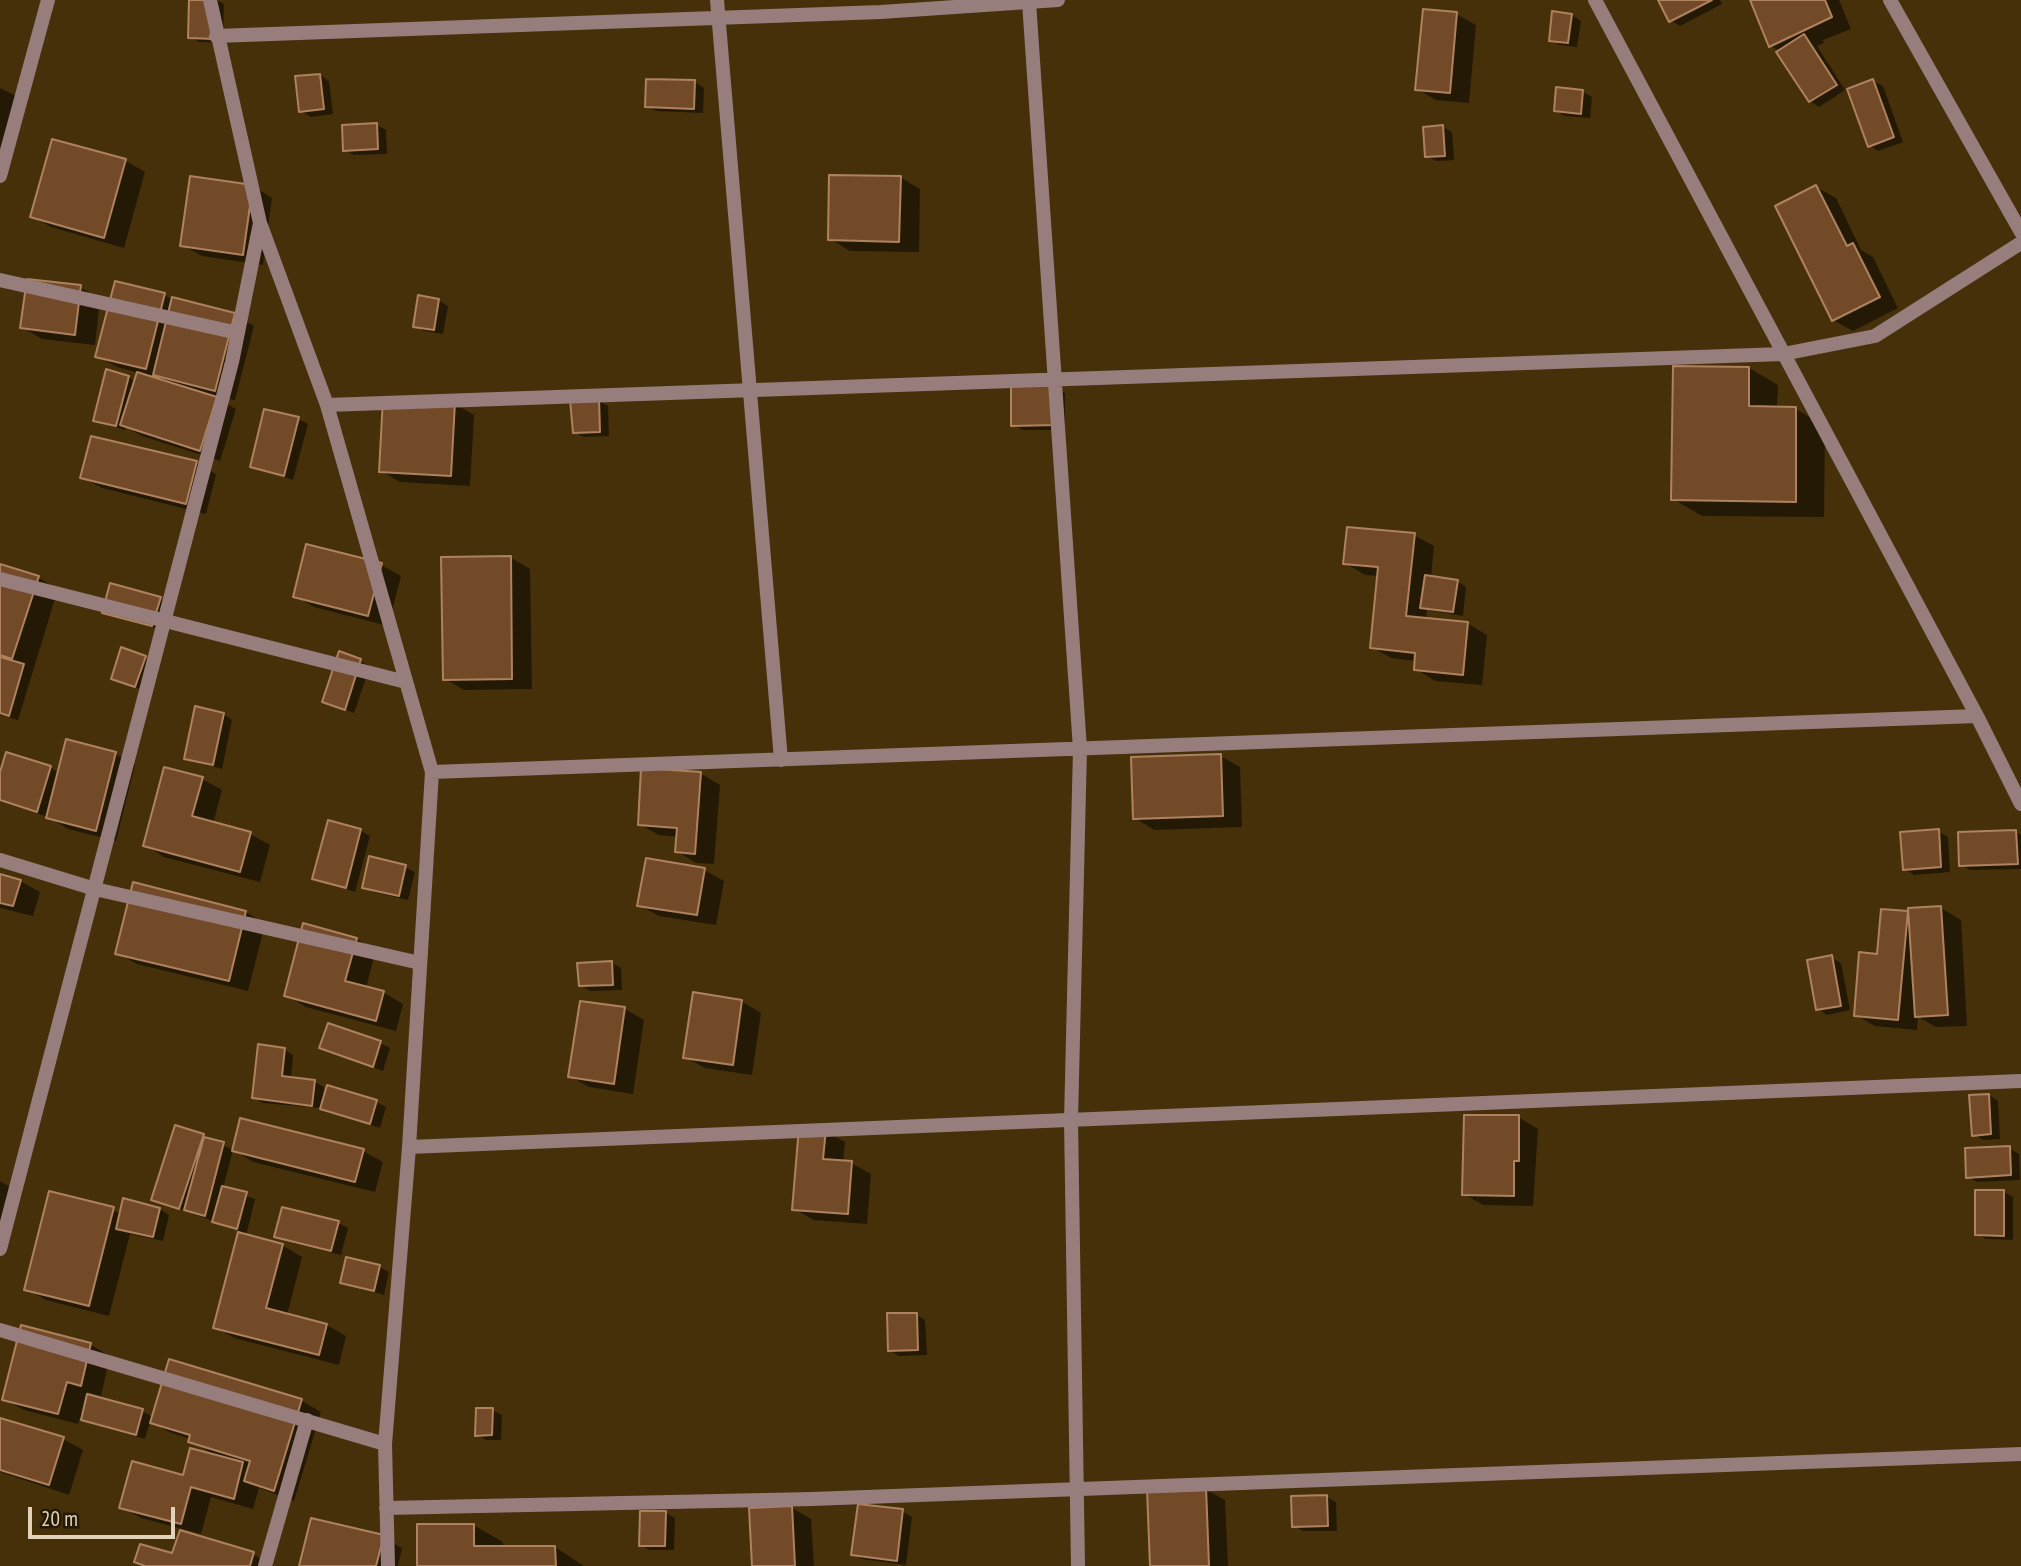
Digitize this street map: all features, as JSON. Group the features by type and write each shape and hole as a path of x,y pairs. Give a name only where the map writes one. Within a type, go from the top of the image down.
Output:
{"street":[{"path":"0,176 48,0"},
{"path":"210,0 260,223 327,405 432,772 409,1147 385,1444 388,1566"},
{"path":"717,0 781,760"},
{"path":"216,36 881,12 1058,0"},
{"path":"1595,0 1977,716 2021,804"},
{"path":"1890,0 2021,232"},
{"path":"1029,2 1080,749 1071,1120 1077,1566"},
{"path":"0,1249 238,333 260,223"},
{"path":"327,405 1783,354 1875,336 2021,243"},
{"path":"0,280 238,333"},
{"path":"0,579 164,623 406,681"},
{"path":"432,772 1977,716"},
{"path":"0,860 95,889 421,963"},
{"path":"409,1147 2021,1081"},
{"path":"0,1330 385,1444"},
{"path":"265,1566 306,1420"},
{"path":"386,1508 812,1499 1076,1487 2021,1454"}],"building":[{"path":"189,0 215,0 214,39 188,38"},
{"path":"1658,0 1712,0 1669,22"},
{"path":"1750,0 1825,0 1832,17 1769,47"},
{"path":"1423,9 1457,12 1450,93 1415,90"},
{"path":"1552,11 1572,14 1568,43 1549,41"},
{"path":"1804,34 1837,85 1809,102 1776,52"},
{"path":"320,74 324,109 299,112 295,76"},
{"path":"646,79 695,80 694,109 645,107"},
{"path":"1873,79 1894,137 1868,147 1847,89"},
{"path":"1556,87 1583,90 1581,114 1554,111"},
{"path":"377,123 378,149 343,151 342,125"},
{"path":"1443,125 1445,156 1425,157 1423,127"},
{"path":"52,139 126,159 104,238 30,217"},
{"path":"829,175 901,176 899,242 828,240"},
{"path":"190,176 253,185 243,255 180,246"},
{"path":"1816,185 1847,246 1853,243 1880,297 1832,321 1775,206"},
{"path":"27,279 81,285 75,335 20,328"},
{"path":"115,281 165,293 146,369 95,357"},
{"path":"418,295 439,299 434,330 413,327"},
{"path":"172,297 235,313 215,391 153,375"},
{"path":"1673,366 1749,367 1749,406 1796,407 1796,502 1671,500"},
{"path":"106,369 129,376 116,426 93,421"},
{"path":"137,372 217,397 200,451 120,425"},
{"path":"1011,386 1056,386 1056,425 1011,426"},
{"path":"383,398 455,402 451,476 379,472"},
{"path":"599,398 600,432 573,433 570,400"},
{"path":"264,409 299,417 284,476 250,467"},
{"path":"91,436 197,461 186,504 80,478"},
{"path":"1347,527 1415,533 1406,616 1468,622 1463,675 1414,670 1415,653 1370,648 1378,567 1343,564"},
{"path":"306,544 382,563 368,616 293,597"},
{"path":"511,556 512,679 443,680 441,557"},
{"path":"0,564 39,576 12,659 0,655"},
{"path":"1425,575 1458,580 1453,612 1420,608"},
{"path":"110,583 161,597 152,626 102,613"},
{"path":"121,647 146,656 135,687 111,679"},
{"path":"339,651 361,659 345,710 322,702"},
{"path":"0,657 24,664 9,716 0,713"},
{"path":"195,706 224,713 213,765 184,759"},
{"path":"66,739 116,752 96,831 46,818"},
{"path":"6,752 51,766 37,812 0,800 0,772"},
{"path":"1221,754 1223,816 1133,819 1131,757"},
{"path":"164,767 203,777 192,816 251,832 240,872 143,846"},
{"path":"641,768 701,772 695,854 675,852 677,828 638,825"},
{"path":"328,820 361,829 346,888 312,879"},
{"path":"1939,829 1941,867 1903,870 1900,832"},
{"path":"2016,830 2018,864 1959,866 1958,832"},
{"path":"369,856 406,865 399,896 362,888"},
{"path":"646,858 705,868 697,915 637,906"},
{"path":"0,874 21,880 13,906 0,903"},
{"path":"133,882 246,911 229,981 115,954"},
{"path":"1941,906 1948,1015 1915,1017 1908,908"},
{"path":"1881,909 1908,911 1898,1020 1854,1016 1859,952 1877,954"},
{"path":"303,923 357,938 345,981 384,991 376,1021 284,996"},
{"path":"1832,955 1841,1006 1816,1010 1807,960"},
{"path":"612,961 613,985 579,986 577,963"},
{"path":"693,992 742,1000 733,1065 683,1058"},
{"path":"580,1001 625,1007 614,1084 568,1077"},
{"path":"328,1023 381,1041 373,1067 319,1048"},
{"path":"258,1044 285,1048 282,1076 315,1080 312,1106 252,1098"},
{"path":"327,1085 377,1100 370,1124 320,1109"},
{"path":"1989,1094 1991,1134 1972,1136 1969,1095"},
{"path":"1464,1115 1519,1115 1519,1161 1514,1161 1514,1196 1462,1195"},
{"path":"240,1118 364,1149 355,1182 232,1151"},
{"path":"175,1125 204,1134 179,1209 151,1200"},
{"path":"799,1127 826,1129 823,1159 852,1161 848,1214 792,1210"},
{"path":"204,1137 224,1142 205,1216 184,1210"},
{"path":"2010,1146 2011,1175 1966,1178 1965,1148"},
{"path":"222,1186 247,1192 237,1229 212,1222"},
{"path":"1975,1190 2004,1190 2004,1236 1975,1235"},
{"path":"49,1191 114,1207 89,1306 24,1290"},
{"path":"123,1198 160,1208 153,1237 116,1229"},
{"path":"282,1207 339,1221 331,1251 274,1237"},
{"path":"238,1232 283,1244 266,1308 327,1324 319,1355 213,1328"},
{"path":"346,1257 380,1265 374,1291 340,1283"},
{"path":"887,1313 917,1313 918,1350 888,1351"},
{"path":"21,1325 91,1343 81,1386 67,1382 58,1414 2,1400"},
{"path":"169,1359 302,1399 274,1491 244,1481 250,1461 188,1442 190,1435 150,1423"},
{"path":"87,1394 143,1409 136,1435 81,1420"},
{"path":"476,1408 493,1408 492,1435 475,1436"},
{"path":"0,1418 64,1437 49,1485 0,1470"},
{"path":"190,1448 243,1462 234,1499 191,1487 181,1524 119,1508 132,1461 183,1475"},
{"path":"1206,1487 1209,1566 1150,1566 1147,1489"},
{"path":"1327,1495 1328,1526 1292,1527 1291,1496"},
{"path":"858,1504 903,1509 897,1561 851,1555"},
{"path":"792,1506 795,1566 752,1566 749,1508"},
{"path":"640,1511 666,1511 665,1546 639,1546"},
{"path":"311,1518 384,1535 376,1566 299,1566"},
{"path":"417,1524 474,1524 474,1546 555,1546 556,1566 417,1566"},
{"path":"180,1530 254,1552 250,1566 145,1566 134,1562 140,1544 172,1553"}]}
